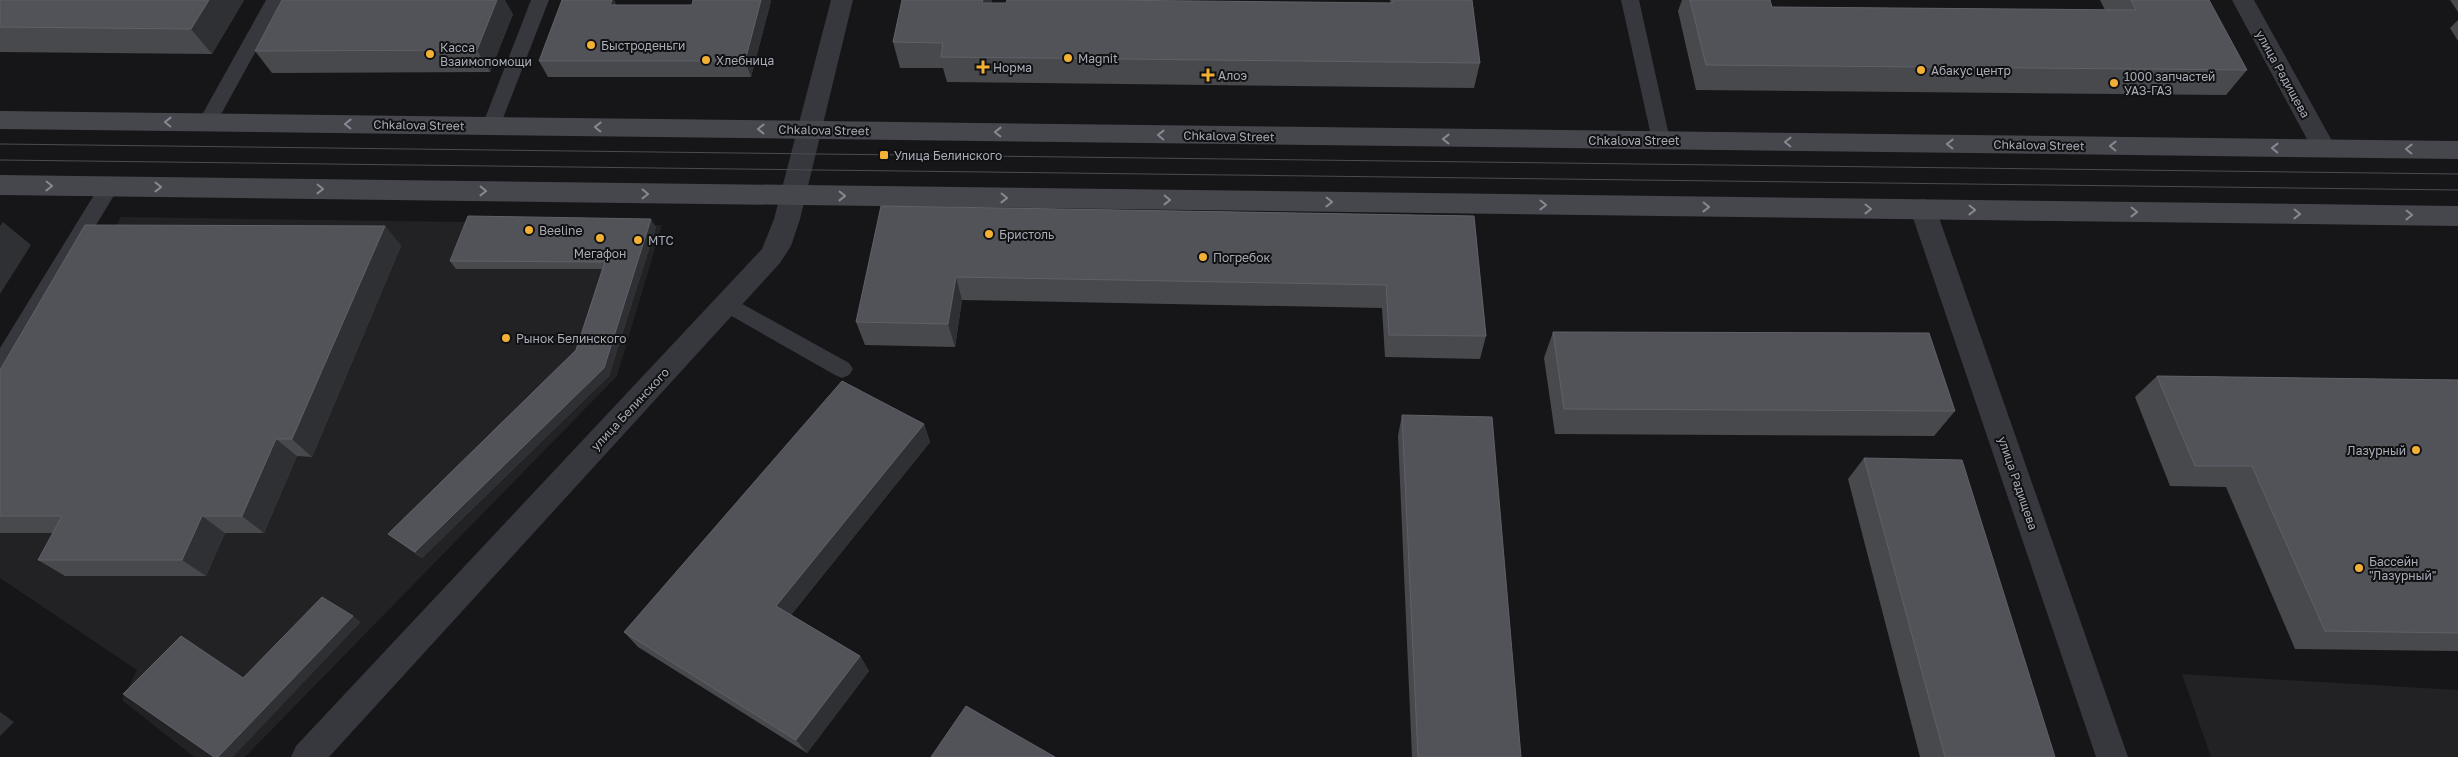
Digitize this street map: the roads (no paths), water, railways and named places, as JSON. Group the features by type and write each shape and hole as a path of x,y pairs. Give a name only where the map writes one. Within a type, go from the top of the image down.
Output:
{"main road":[{"name":"Chkalova Street","path":"0,120 2458,150"},
{"path":"0,185 2458,216"}],"street":[{"name":"улица Белинского","path":"307,757 728,304 778,246 810,130 842,0"},
{"name":"улица Радищева","path":"2242,0 2324,148"},
{"name":"улица Радищева","path":"1923,210 2112,757"}],"lane":[{"path":"207,122 275,0"},
{"path":"491,126 540,0"},
{"path":"1630,0 1661,140"},
{"path":"0,366 109,187"},
{"path":"728,304 842,369"}],"tram line":[{"path":"0,144 2458,174"},
{"path":"0,160 2458,190"}],"place":[{"name":"Быстроденьги","path":"591,45"},
{"name":"Касса Взаимопомощи","path":"430,54"},
{"name":"Magnit","path":"1068,58"},
{"name":"Хлебница","path":"706,60"},
{"name":"Норма","path":"983,67"},
{"name":"Абакус центр","path":"1921,70"},
{"name":"Алоэ","path":"1208,75"},
{"name":"1000 запчастей УАЗ-ГАЗ","path":"2114,83"},
{"name":"Улица Белинского","path":"884,155"},
{"name":"Beeline","path":"529,230"},
{"name":"Бристоль","path":"989,234"},
{"name":"Мегафон","path":"600,238"},
{"name":"МТС","path":"638,240"},
{"name":"Погребок","path":"1203,257"},
{"name":"Рынок Белинского","path":"506,338"},
{"name":"Лазурный","path":"2416,450"},
{"name":"Бассейн \"Лазурный\"","path":"2359,568"}]}
